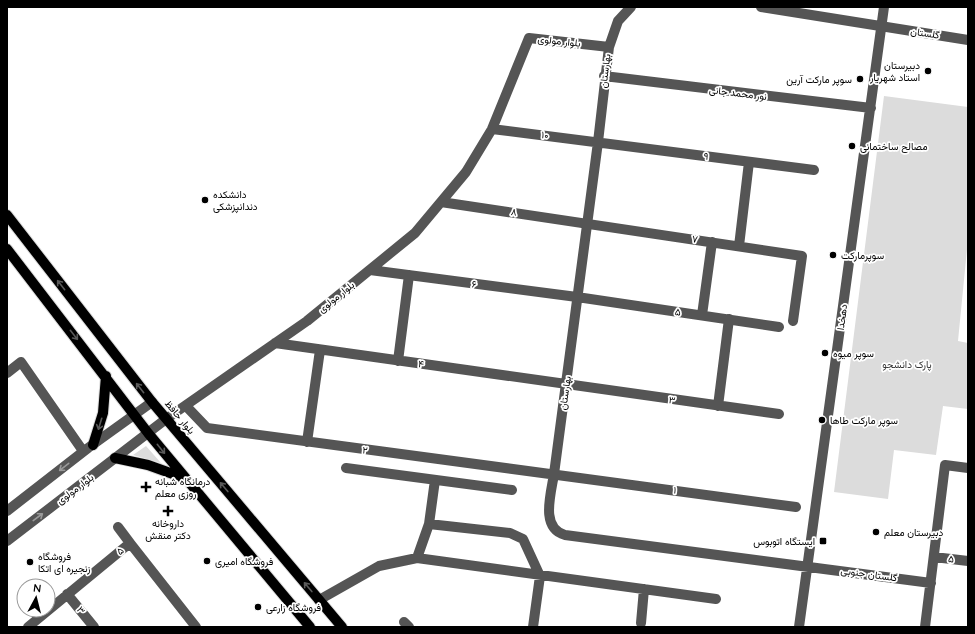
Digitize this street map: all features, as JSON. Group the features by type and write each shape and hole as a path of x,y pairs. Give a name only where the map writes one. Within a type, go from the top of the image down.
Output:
{"main road":[{"name":"بلوار حافظ","path":"7,215 152,402 342,627"},
{"path":"7,249 106,376 148,433 308,626"},
{"path":"93,445 103,413 106,376"},
{"path":"115,458 164,470 186,479"}],"street":[{"name":"بهارستان","path":"630,7 618,21 609,46 604,76 598,142 549,519 554,530 560,534 807,566"},
{"path":"761,7 882,27"},
{"name":"دهخدا","path":"799,627 884,7"},
{"name":"گلستان","path":"882,27 968,40"},
{"name":"بلوار مولوی","path":"7,541 166,419 307,321 415,233 466,172 492,128 529,38 609,46"},
{"name":"نور محمد جانی","path":"604,76 871,108"},
{"name":"۱۰","path":"492,128 598,142"},
{"name":"۹","path":"598,142 814,170"},
{"path":"739,246 750,162"},
{"name":"۸","path":"441,202 587,223"},
{"name":"۷","path":"587,223 802,256 793,321"},
{"path":"702,315 712,242"},
{"name":"۶","path":"370,270 578,297"},
{"path":"398,361 408,275"},
{"name":"۵","path":"578,297 779,327"},
{"path":"718,406 729,319"},
{"name":"۴","path":"275,344 566,385"},
{"path":"307,442 320,350"},
{"path":"7,373 21,362 84,451"},
{"name":"۳","path":"566,385 779,414"},
{"path":"7,511 84,451 152,402"},
{"name":"۲","path":"186,406 207,428 554,474"},
{"path":"925,627 945,465 968,468"},
{"path":"346,468 512,490"},
{"name":"۱","path":"554,474 796,506"},
{"path":"417,558 430,524 435,480"},
{"path":"430,524 510,533 523,539 540,576 533,627"},
{"path":"118,527 130,543"},
{"name":"۵","path":"28,627 130,543 196,627"},
{"name":"۵","path":"934,557 968,561"},
{"path":"319,600 379,566 417,558 716,599"},
{"name":"گلستان جنوبی","path":"807,566 930,583"},
{"path":"641,623 644,589"},
{"name":"۳","path":"67,594 94,627"}],"green space":[{"name":"پارک دانشجو","path":"884,96 968,107 968,239 958,341 968,343 968,409 943,406 936,455 894,450 888,499 834,492"},
{"path":"146,446 161,463 133,455"}],"place":[{"name":"دبیرستان استاد شهریار","path":"928,71"},
{"name":"سوپر مارکت آرین","path":"860,79"},
{"name":"مصالح ساختمانی","path":"852,146"},
{"name":"دانشکده دندانپزشکی","path":"205,200"},
{"name":"سوپرمارکت","path":"833,255"},
{"name":"سوپر میوه","path":"825,353"},
{"name":"سوپر مارکت طاها","path":"822,420"},
{"name":"درمانگاه شبانه روزی معلم","path":"146,487"},
{"name":"داروخانه دکتر منقش","path":"168,511"},
{"name":"دبیرستان معلم","path":"876,532"},
{"name":"ایستگاه اتوبوس","path":"823,541"},
{"name":"فروشگاه امیری","path":"207,561"},
{"name":"فروشگاه زنجیره ای اتکا","path":"30,562"},
{"name":"فروشگاه زارعی","path":"258,607"}]}
